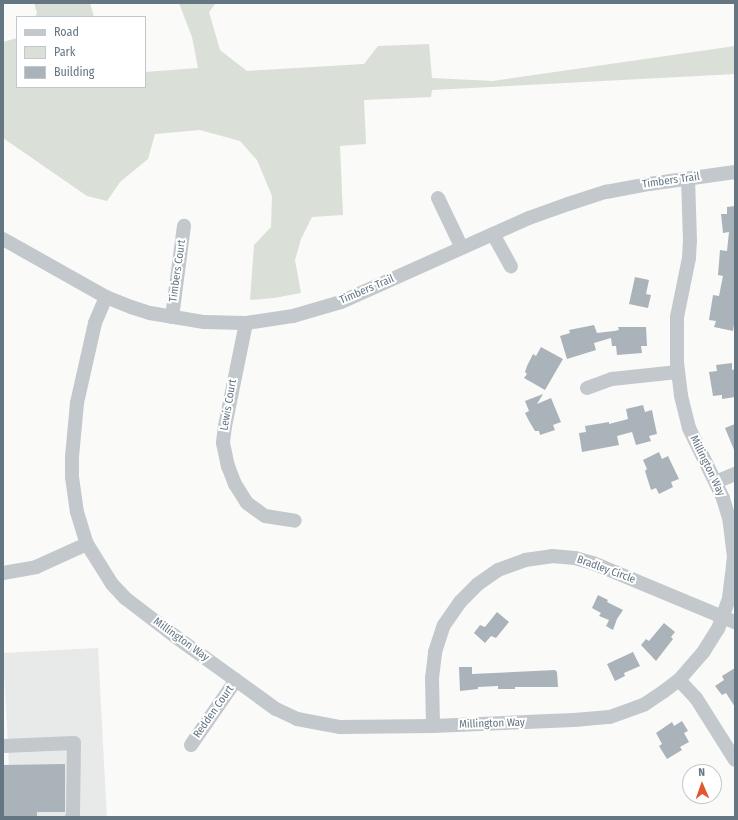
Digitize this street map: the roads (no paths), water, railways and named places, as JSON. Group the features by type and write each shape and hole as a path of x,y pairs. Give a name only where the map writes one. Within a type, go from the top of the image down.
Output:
{"street":[{"name":"Timbers Trail","path":"3,239 106,297 150,313 204,322 246,323 293,316 342,302 493,234 568,204 606,192 735,172"},
{"name":"Millington Way","path":"106,297 95,323 77,403 72,456 73,495 81,528 87,544 112,584 125,598 176,638 276,709 297,719 340,727 433,726 574,720 610,716 645,704 679,680 704,651 718,629 729,598 734,557 729,518 716,482 689,428 678,372 676,338 677,317 689,258 690,241 688,179"},
{"path":"438,198 462,248"},
{"name":"Timbers Court","path":"172,316 184,226"},
{"path":"493,234 511,266"},
{"name":"Lewis Court","path":"246,323 225,426 223,443 228,466 235,484 247,502 265,516 295,521"},
{"path":"587,388 612,379 678,372"},
{"path":"716,482 735,474"},
{"path":"3,573 36,566 87,544"},
{"name":"Bradley Circle","path":"433,726 432,678 435,652 444,625 460,602 478,584 498,570 525,560 552,556 575,558 594,564 735,622"},
{"name":"Redden Court","path":"191,745 236,680"},
{"path":"679,680 696,698 735,760"},
{"path":"3,746 74,743 74,814 72,817"}]}
